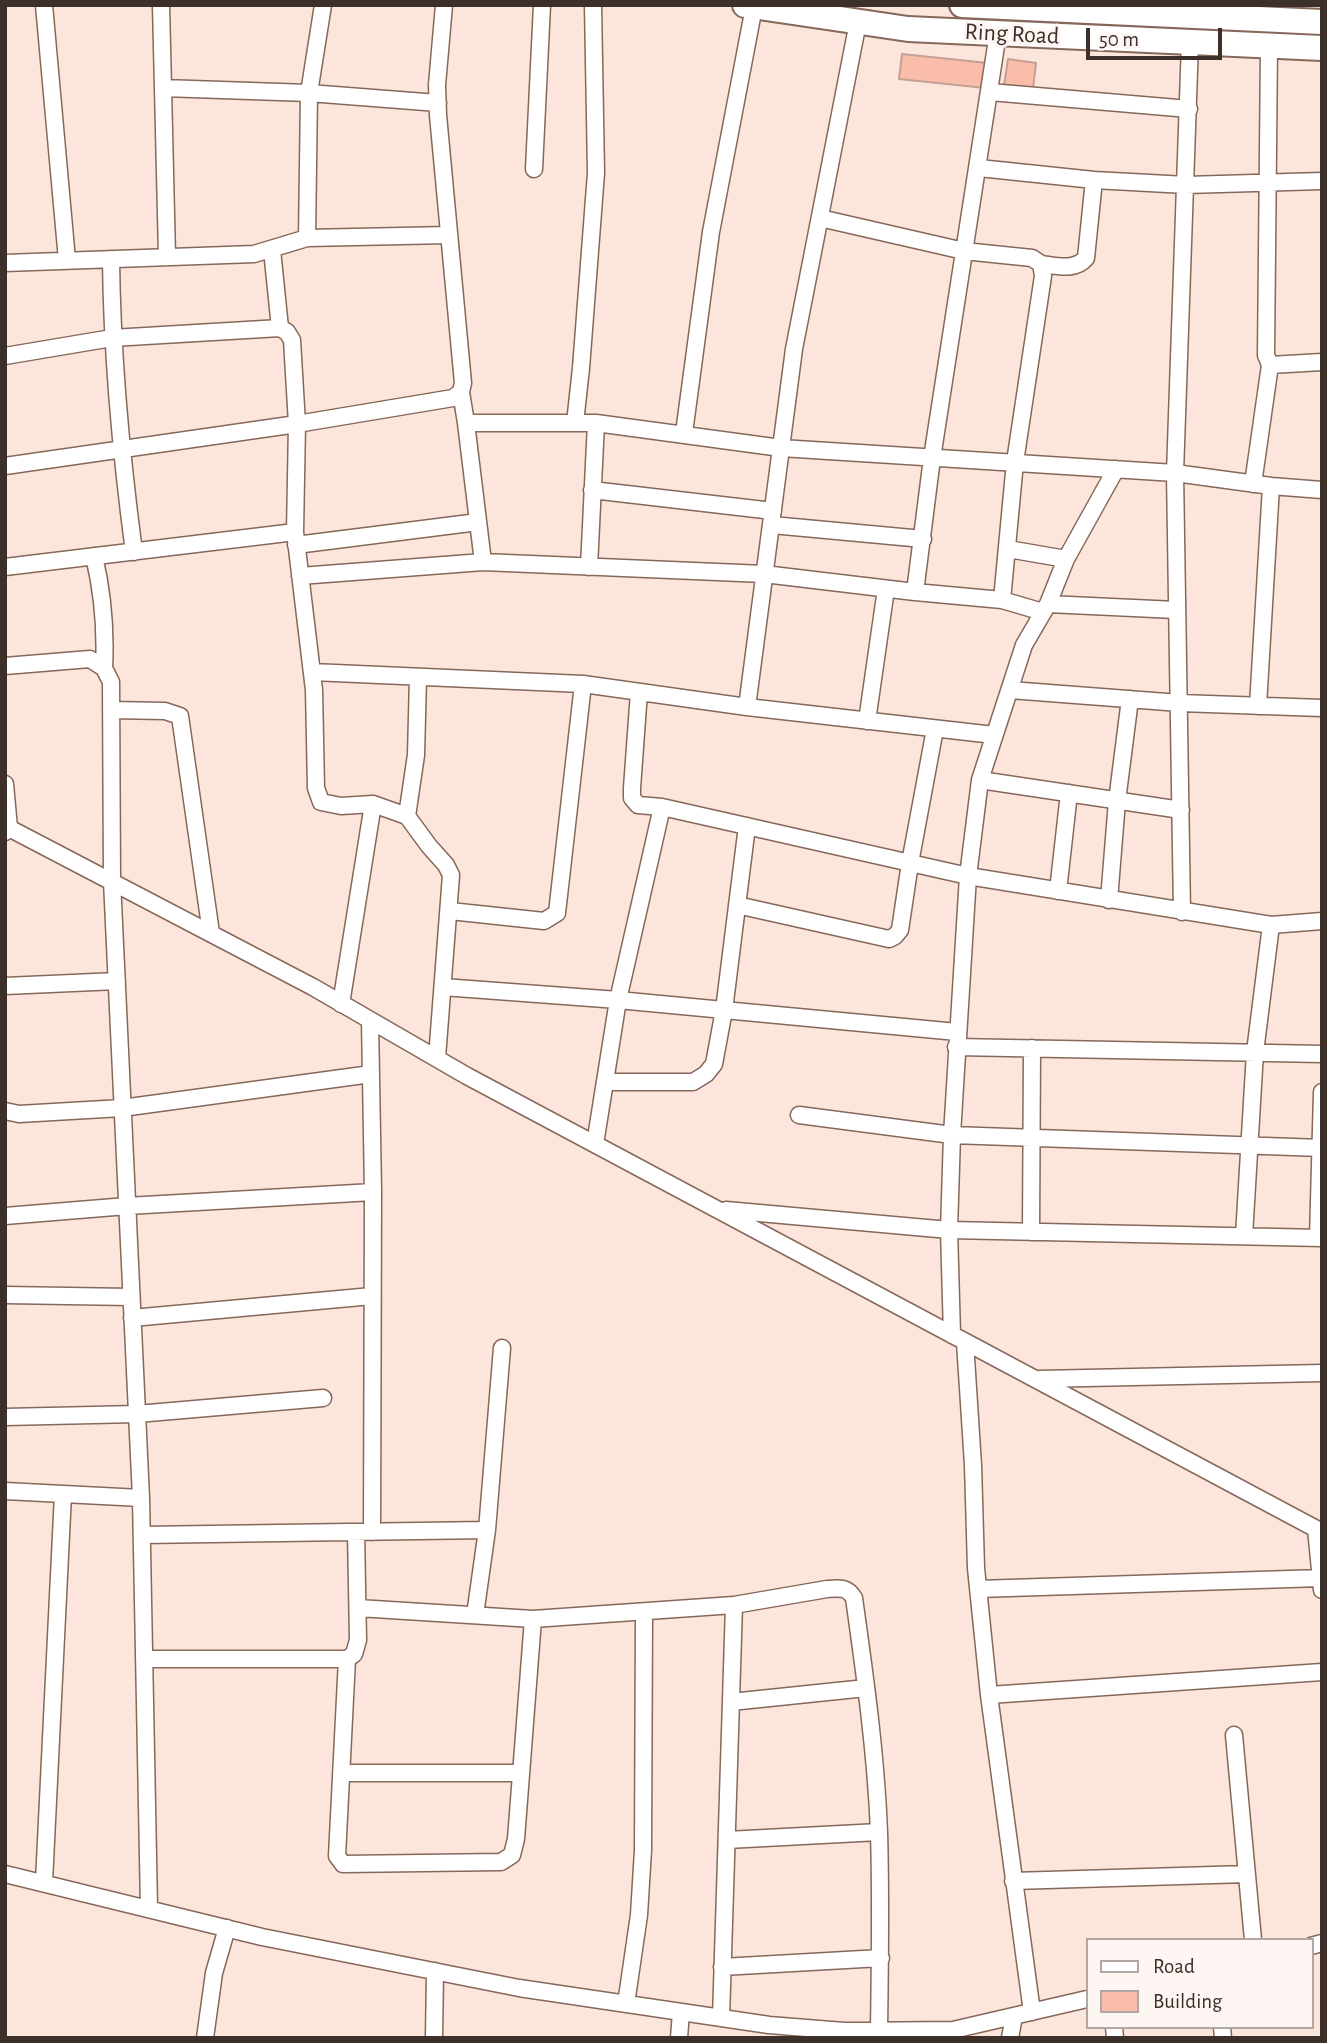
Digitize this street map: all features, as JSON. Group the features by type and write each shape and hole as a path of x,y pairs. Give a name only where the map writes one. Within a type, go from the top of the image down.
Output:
{"main road":[{"name":"Ring Road","path":"962,5 1261,12 1322,22"},
{"name":"Ring Road","path":"750,6 908,29 1322,48"}],"street":[{"path":"44,5 67,261"},
{"path":"161,5 167,256"},
{"path":"307,238 309,93 323,5"},
{"path":"444,5 438,103 463,383 461,392 483,562"},
{"path":"534,169 542,5"},
{"path":"575,423 596,173 593,5"},
{"path":"684,433 710,232 750,6"},
{"path":"747,707 794,349 858,22"},
{"path":"915,592 932,458 998,33"},
{"path":"1182,912 1175,473 1190,42"},
{"path":"1254,484 1270,365 1266,355 1269,46"},
{"path":"163,88 309,93 438,103"},
{"path":"990,92 1189,109"},
{"path":"979,168 1094,180 1186,185 1322,181"},
{"path":"820,218 964,251 1032,258 1041,264 1072,267 1081,264 1086,258 1094,180"},
{"path":"5,263 254,254 307,238 449,234"},
{"path":"272,250 280,328"},
{"path":"111,259 112,338 120,449 134,552"},
{"path":"1002,600 1015,462 1043,276 1041,264"},
{"path":"5,356 112,338 280,328 287,332 292,340 297,424 296,539 312,672 316,788 321,802 341,806 373,804 407,816 451,875 437,1058"},
{"path":"1270,365 1322,362"},
{"path":"5,466 297,424 453,398 461,392"},
{"path":"466,423 597,423 781,448 1175,473 1322,491"},
{"path":"590,567 597,423"},
{"path":"1032,2012 989,1695 978,1589 949,1230 951,1135 968,876 980,780 1024,645 1046,608 1066,559 1116,469"},
{"path":"1258,706 1271,486"},
{"path":"592,490 923,539"},
{"path":"5,566 478,522"},
{"path":"1008,549 1066,559"},
{"path":"94,556 102,590 106,633 104,668 111,682 112,881 141,1498 149,1908"},
{"path":"300,576 483,562 764,574 1002,600 1046,608 1176,610"},
{"path":"867,720 886,589"},
{"path":"5,666 90,659 104,668"},
{"path":"312,672 583,684 747,707 994,735"},
{"path":"407,816 415,755 418,677"},
{"path":"450,911 544,921 557,913 583,684"},
{"path":"1010,690 1180,703 1322,708"},
{"path":"639,692 632,799 638,805 662,807 968,876 1109,900 1271,925 1322,921"},
{"path":"1109,900 1117,801 1130,699"},
{"path":"111,710 165,710 180,716 211,933"},
{"path":"737,905 889,939 895,936 900,929 935,729"},
{"path":"980,780 1181,810"},
{"path":"5,783 7,828 211,933 595,1144 1319,1530 1321,1584 978,1589"},
{"path":"1058,891 1069,793"},
{"path":"341,1004 373,804"},
{"path":"595,1144 618,1000 662,807"},
{"path":"605,1082 694,1082 714,1065 724,1010 747,826"},
{"path":"1244,1236 1255,1052 1271,925"},
{"path":"5,986 117,981"},
{"path":"443,987 724,1010 1032,1048 1322,1054"},
{"path":"144,1659 347,1659 354,1654 358,1640 364,1532 372,1296 370,1020"},
{"path":"1031,1232 1032,1048"},
{"path":"5,1111 19,1114 122,1108 371,1074"},
{"path":"717,1209 949,1230 1320,1238 1322,1092"},
{"path":"799,1115 951,1135 1321,1148"},
{"path":"5,1216 373,1192"},
{"path":"5,1295 131,1297"},
{"path":"132,1318 372,1296"},
{"path":"475,1615 487,1530 502,1348"},
{"path":"1036,1379 1322,1373"},
{"path":"5,1417 137,1414 323,1398"},
{"path":"5,1491 141,1498"},
{"path":"44,1882 63,1494"},
{"path":"142,1535 487,1530"},
{"path":"358,1608 533,1619 734,1605 827,1589 843,1587 849,1590 855,1598 879,1832 879,2030"},
{"path":"721,2018 734,1605"},
{"path":"626,2004 639,1915 643,1850 644,1612"},
{"path":"347,1659 337,1856 343,1864 501,1862 512,1855 516,1839 533,1619"},
{"path":"989,1695 1322,1672"},
{"path":"731,1702 866,1688"},
{"path":"1234,1735 1254,1938"},
{"path":"341,1773 521,1773"},
{"path":"727,1840 879,1832"},
{"path":"5,1874 262,1937 519,1988 721,2018 768,2031 953,2030 1086,1999"},
{"path":"1013,1881 1247,1874"},
{"path":"205,2038 214,1973 227,1928"},
{"path":"722,1967 881,1958"},
{"path":"434,2038 435,1971"},
{"path":"679,2038 681,2012"},
{"path":"1010,2038 1014,2016"}],"building":[{"path":"902,54 988,63 985,88 899,79"},
{"path":"1008,59 1036,63 1033,89 1004,86"}]}
